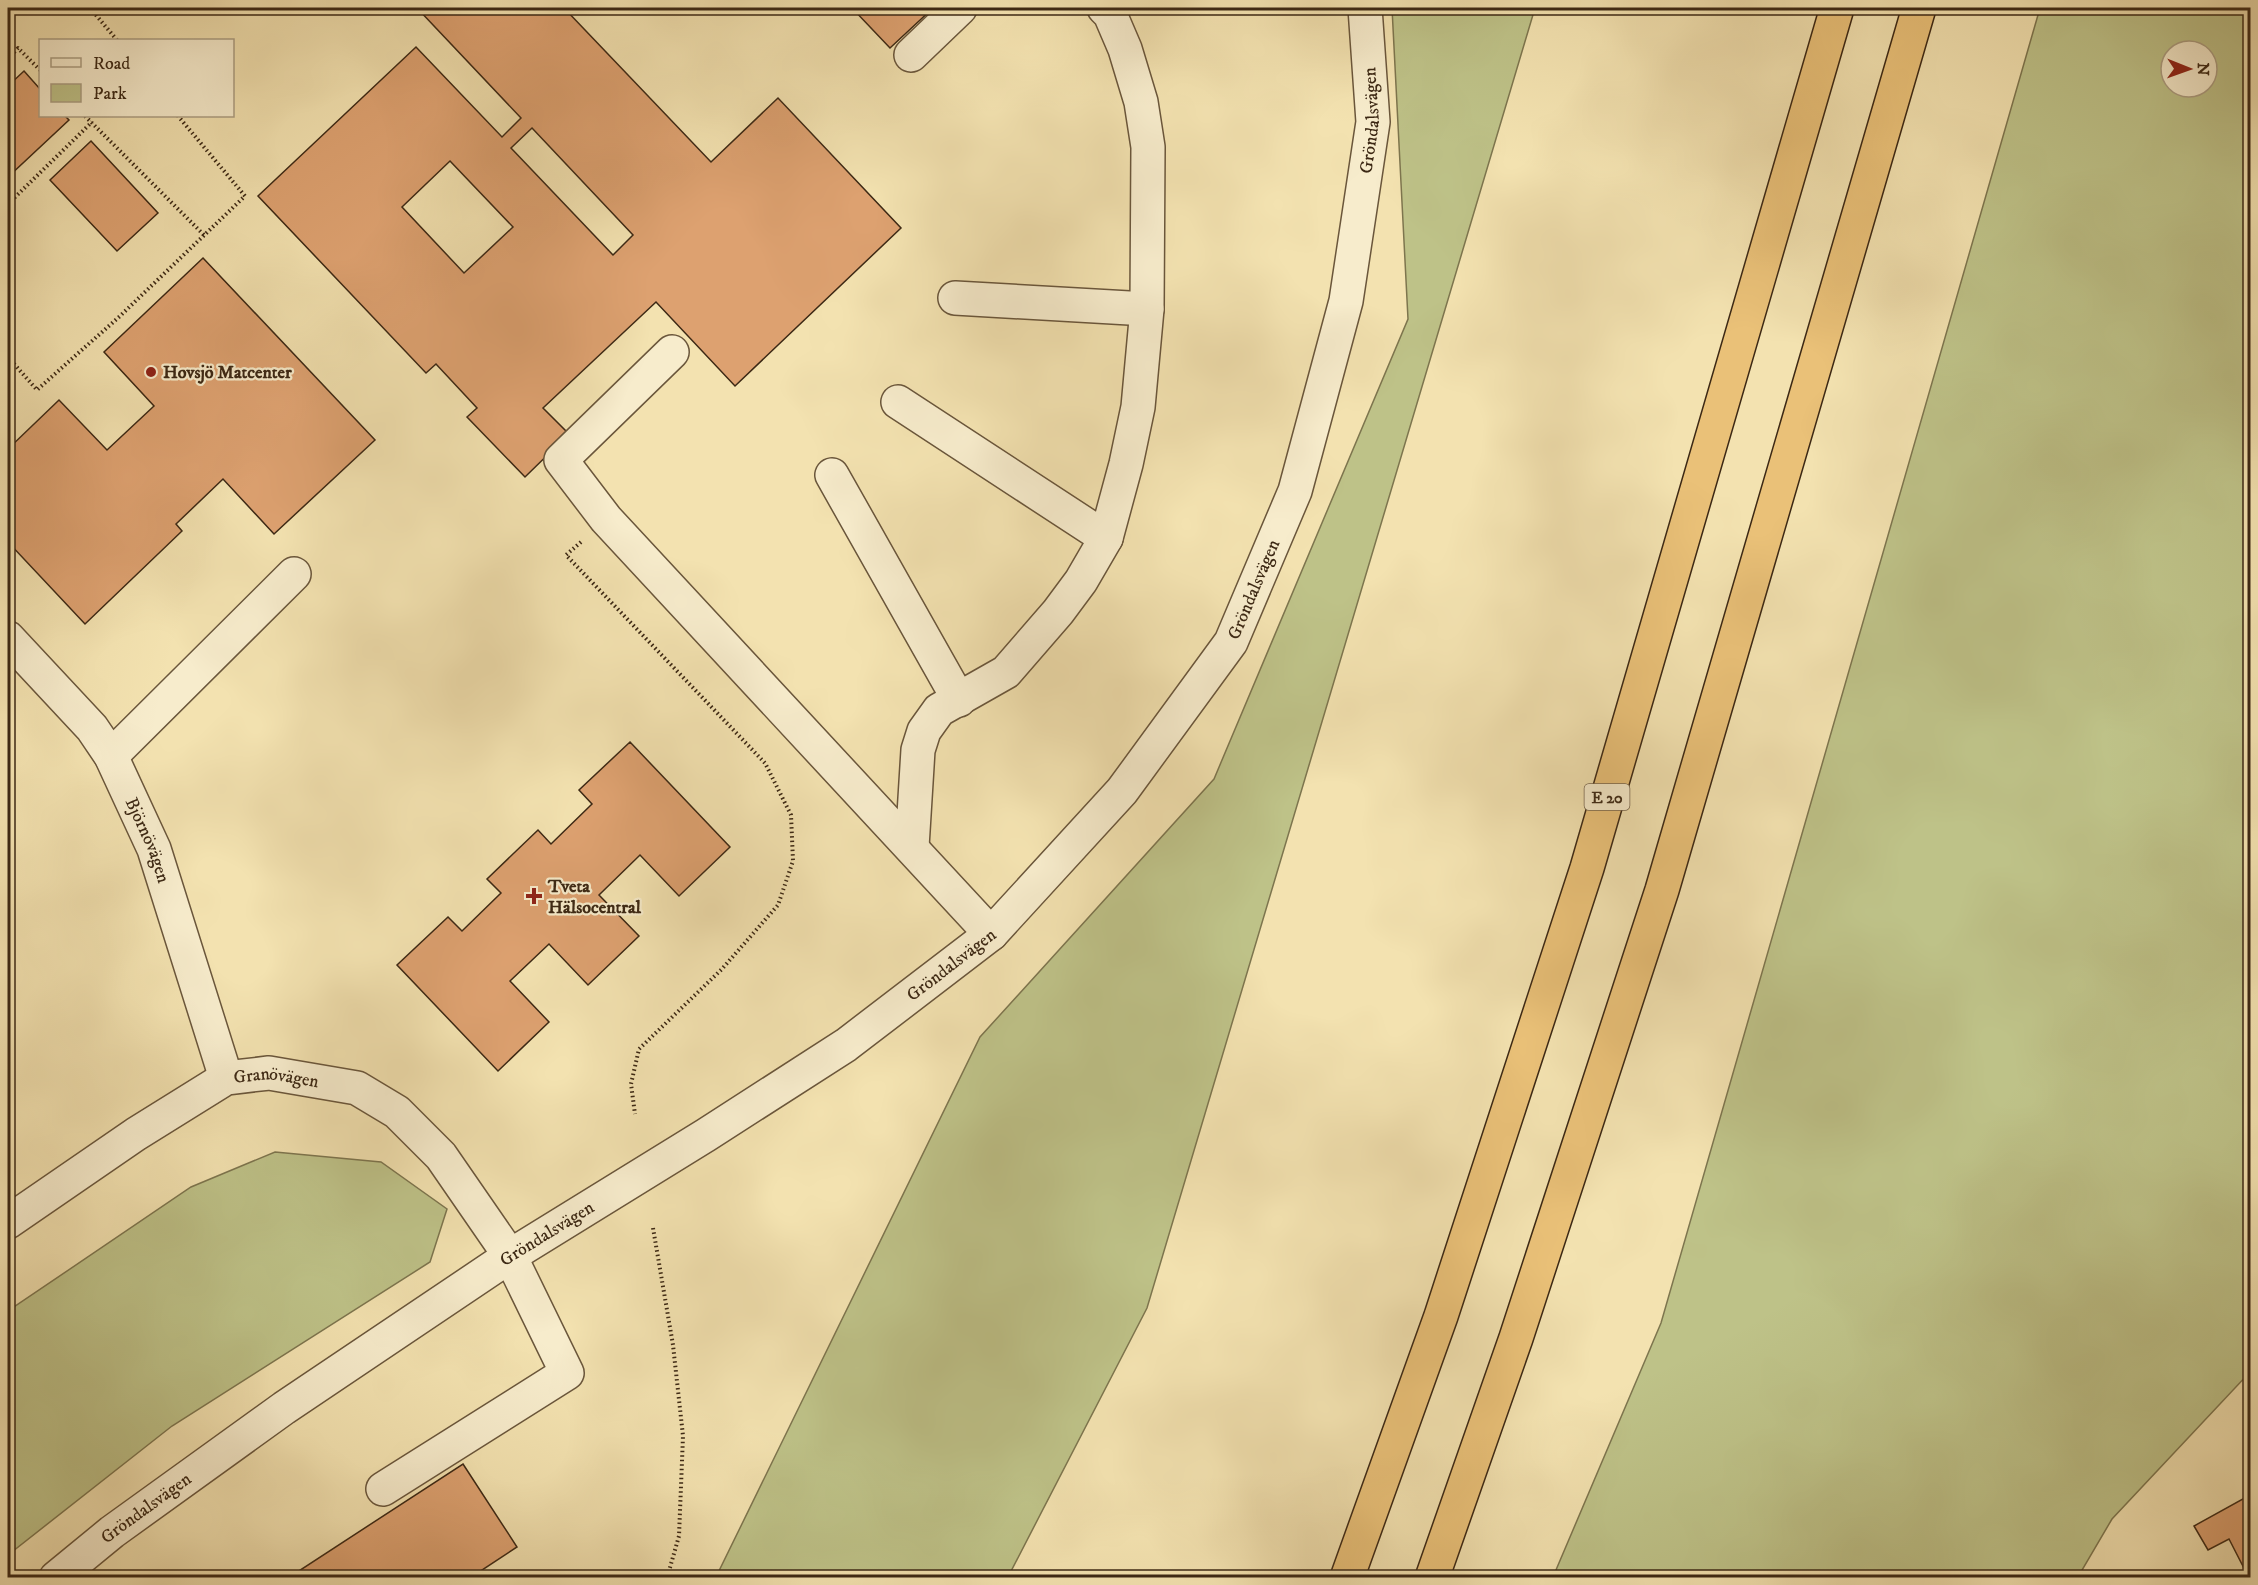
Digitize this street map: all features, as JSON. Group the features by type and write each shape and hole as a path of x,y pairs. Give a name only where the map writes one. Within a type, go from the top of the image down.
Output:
{"highway":[{"name":"E 20","path":"1347,1578 1441,1316 1587,868 1837,8"},
{"path":"1432,1578 1516,1338 1662,890 1919,8"}],"street":[{"path":"911,55 960,8"},
{"path":"912,847 918,750 924,731 939,710 1006,672 1059,612 1081,582 1106,538 1126,464 1138,407 1147,309 1148,147 1141,102 1125,49 1110,14 1104,8"},
{"name":"Gröndalsvägen","path":"56,1578 112,1532 284,1408 510,1256 706,1136 846,1045 991,934 1122,791 1231,642 1295,490 1346,301 1353,256 1372,122 1365,8"},
{"path":"956,298 1147,309"},
{"path":"672,352 561,460 606,519 991,934"},
{"path":"898,402 1106,538"},
{"path":"832,475 959,700"},
{"path":"111,756 294,574"},
{"name":"Björnövägen","path":"8,638 92,728 111,756 154,849 226,1078"},
{"name":"Granövägen","path":"8,1222 136,1134 226,1078 269,1073 357,1089 397,1112 441,1156 510,1256 567,1373 383,1488"}],"path":[{"path":"90,8 116,39"},
{"path":"8,59 18,48 39,69"},
{"path":"86,117 204,235"},
{"path":"8,357 37,390 120,316 245,196 179,117"},
{"path":"8,204 92,122"},
{"path":"606,519 566,555 765,763 791,815 793,861 778,905 722,969 639,1049 631,1084 635,1114"},
{"path":"653,1228 673,1346 683,1436 679,1536 667,1578"}],"green space":[{"path":"1392,8 1535,8 1147,1308 1008,1577 716,1577 980,1037 1214,779 1408,319"},
{"path":"2040,8 2250,8 2250,1372 2112,1519 2078,1577 1553,1577 1661,1323"},
{"path":"275,1152 381,1162 447,1209 430,1262 172,1426 8,1555 8,1311 191,1187"}],"building":[{"path":"417,8 564,8 711,162 778,98 901,228 735,386 656,302 543,408 569,434 525,477 467,417 477,408 436,364 426,373 258,196 416,47 502,137 521,118","holes":["532,128 633,235 613,255 511,148","450,161 513,227 464,273 402,207"]},
{"path":"852,8 933,8 890,48"},
{"path":"24,71 39,88 39,117 66,117 69,120 8,177 8,86"},
{"path":"91,141 158,213 117,251 50,180"},
{"path":"203,258 375,440 274,534 223,479 176,524 182,531 85,624 8,542 8,449 59,400 107,450 154,406 104,352"},
{"path":"630,742 730,847 679,896 640,855 599,895 639,936 588,985 549,944 510,981 549,1022 498,1071 397,965 448,917 462,931 501,893 487,879 538,830 551,844 592,804 579,790"},
{"path":"463,1464 517,1547 470,1578 288,1578"},
{"path":"2250,1495 2249,1578 2229,1539 2208,1550 2194,1526"}],"place":[{"name":"Hovsjö Matcenter","path":"151,372"},
{"name":"Tveta Hälsocentral","path":"534,896"}]}
